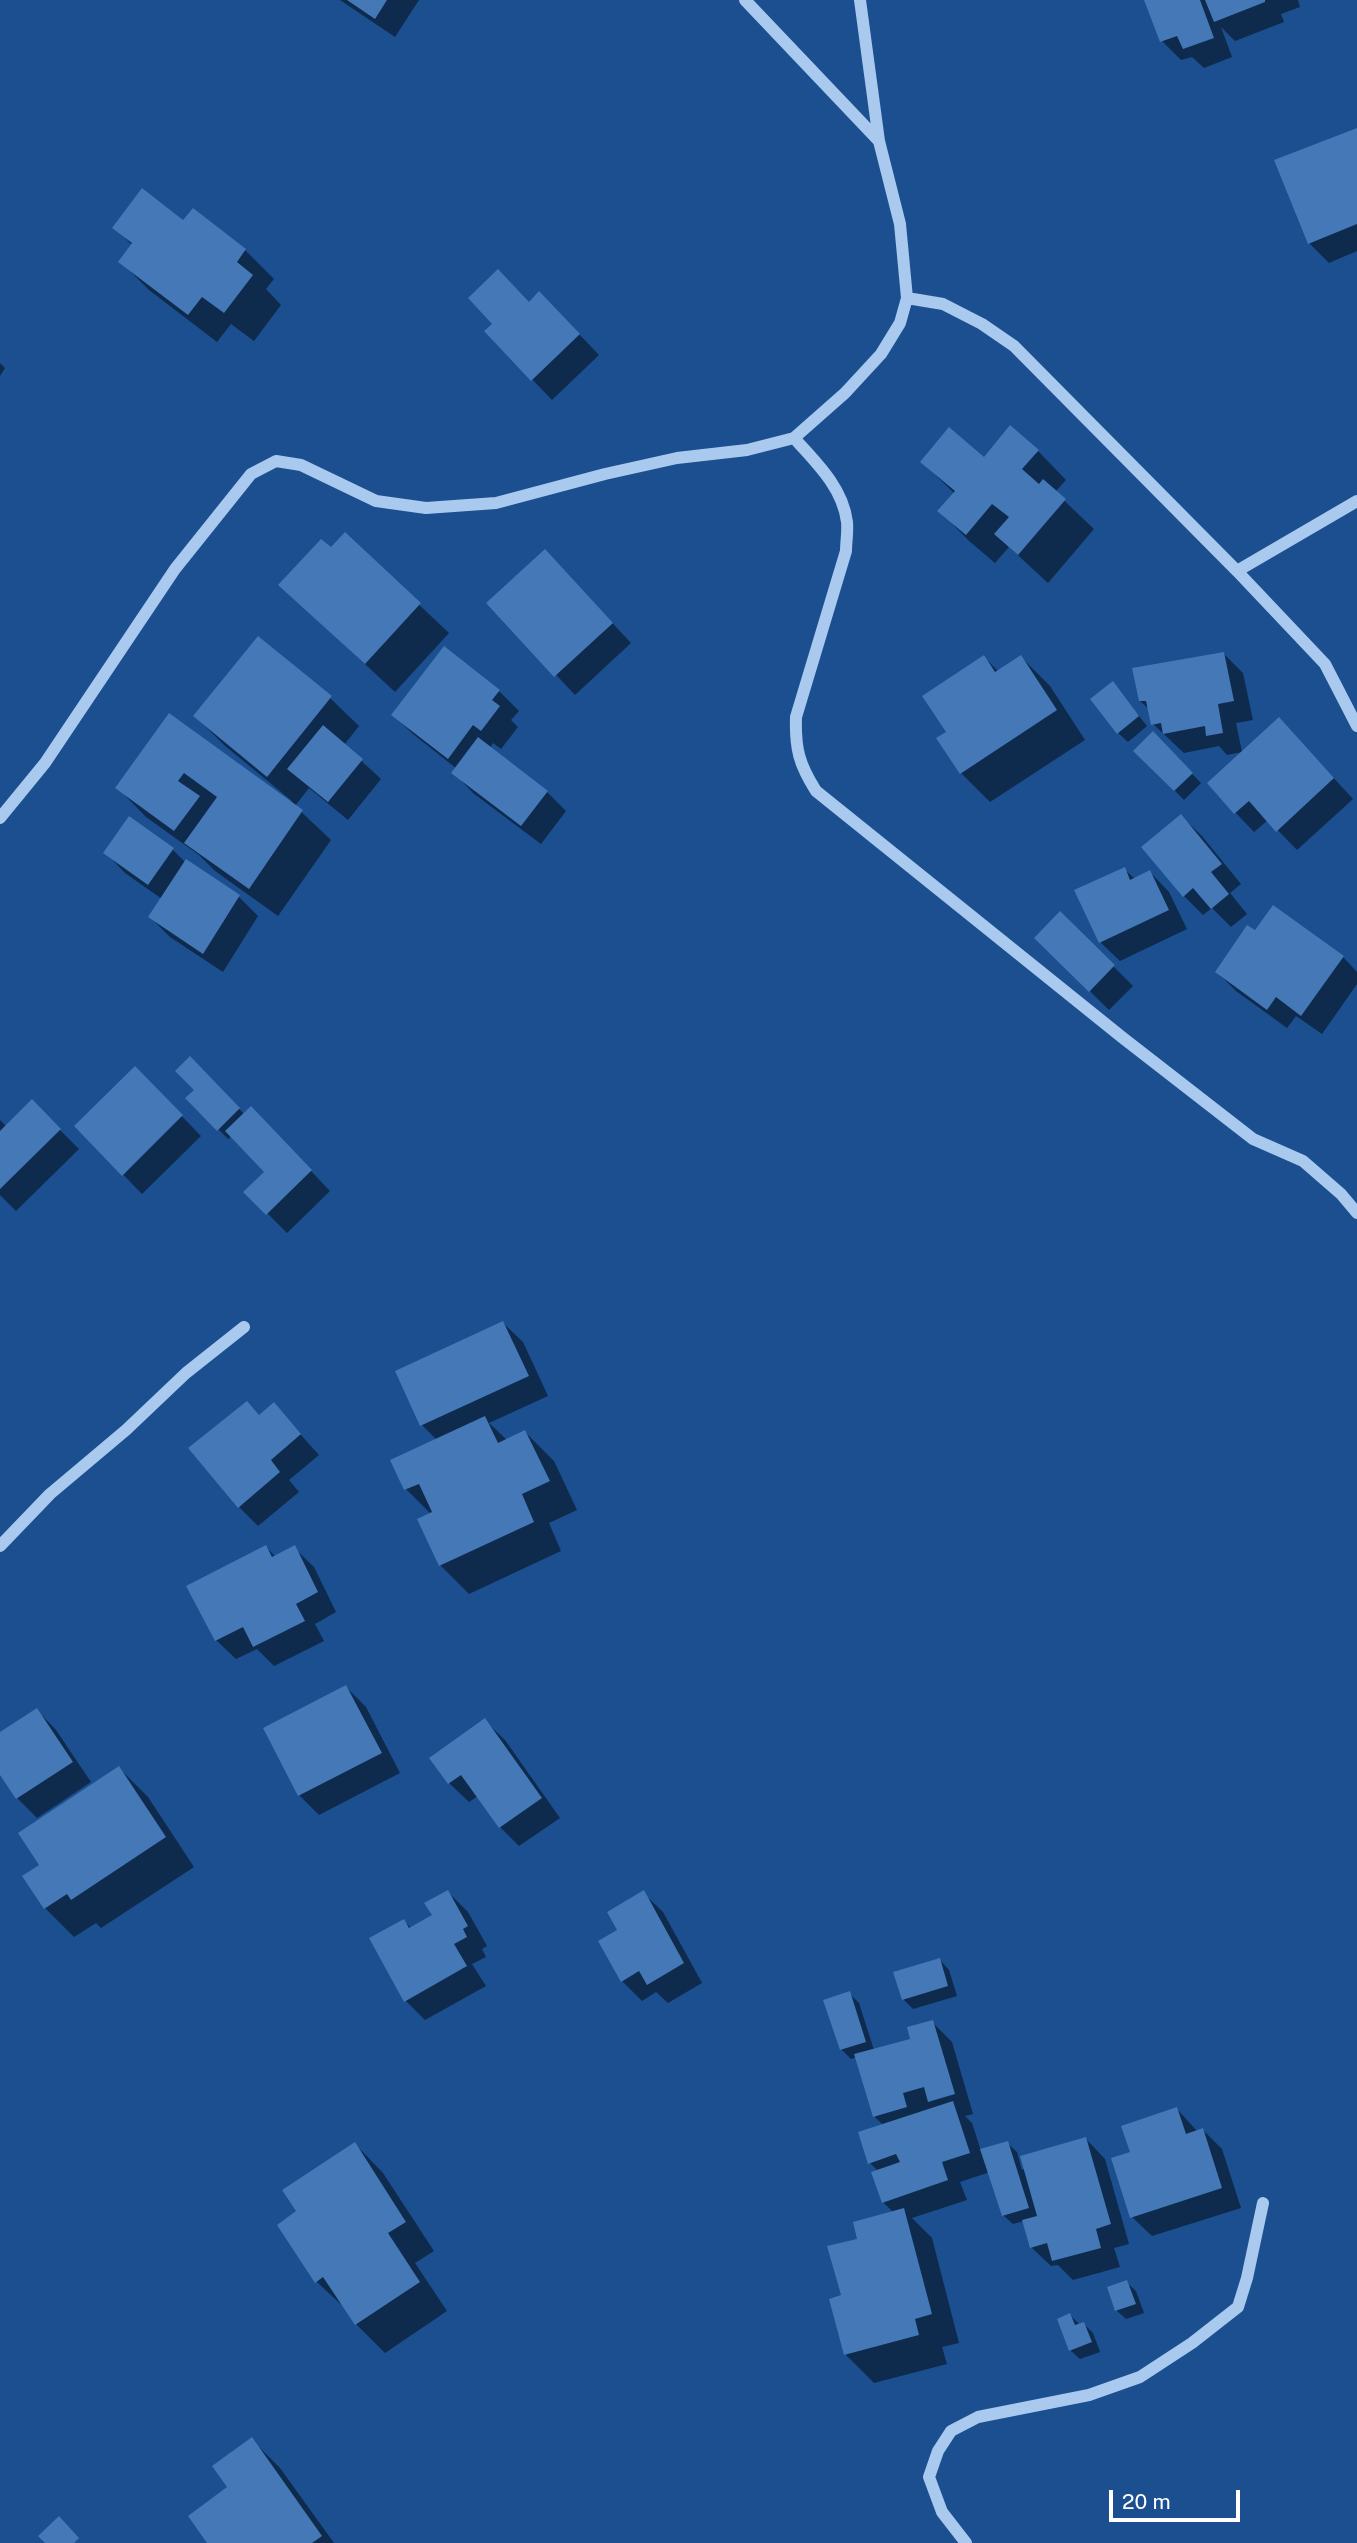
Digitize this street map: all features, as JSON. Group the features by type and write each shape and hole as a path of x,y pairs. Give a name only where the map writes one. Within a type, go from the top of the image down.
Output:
{"street":[{"path":"745,0 880,141"},
{"path":"0,818 45,763 175,569 251,474 276,461 301,466 376,501 426,508 496,503 617,471 677,458 747,450 794,438 845,393 881,354 900,323 907,298 900,224 880,141 860,0"},
{"path":"907,298 943,304 982,324 1014,346 1237,571 1325,664 1357,726"},
{"path":"794,438 827,474 840,500 847,523 846,551 796,717 795,743 802,769 816,791 1253,1139 1303,1161 1341,1194 1357,1213"},
{"path":"1237,571 1357,501"},
{"path":"0,1546 50,1494 126,1430 186,1373 244,1327"},
{"path":"966,2543 942,2512 929,2477 938,2451 951,2431 978,2417 1089,2395 1140,2376 1192,2343 1238,2307 1247,2278 1262,2203"}],"building":[{"path":"347,0 387,0 375,19"},
{"path":"1144,0 1200,0 1214,38 1183,49 1177,36 1160,42"},
{"path":"1205,0 1265,0 1265,2 1214,22"},
{"path":"1357,128 1357,224 1308,244 1274,160"},
{"path":"142,188 183,220 193,208 246,249 237,262 253,275 224,313 202,297 188,315 118,262 132,243 112,228"},
{"path":"498,269 529,302 539,291 580,334 531,381 484,331 492,324 468,298"},
{"path":"1010,425 1039,450 1022,469 1039,484 1043,479 1066,499 1018,555 994,534 1009,517 992,504 966,535 937,511 955,491 920,462 949,427 984,457"},
{"path":"345,532 421,603 365,664 278,585 321,539 331,547"},
{"path":"545,549 613,623 554,677 486,603"},
{"path":"258,636 332,696 267,777 193,716"},
{"path":"444,646 500,690 492,700 500,706 481,731 473,725 448,759 391,715"},
{"path":"1224,652 1234,701 1218,704 1223,733 1206,736 1205,726 1163,734 1161,723 1151,725 1146,701 1139,701 1132,668"},
{"path":"984,655 995,672 1021,655 1057,710 960,774 936,738 946,732 922,696"},
{"path":"1113,681 1139,716 1117,734 1090,699"},
{"path":"169,713 303,810 249,889 184,843 217,797 184,773 178,781 200,796 174,831 115,788"},
{"path":"1279,717 1334,778 1276,832 1249,801 1234,814 1207,783"},
{"path":"323,725 363,759 328,802 287,769"},
{"path":"1153,731 1193,773 1174,791 1133,751"},
{"path":"478,737 548,791 521,826 451,773"},
{"path":"1181,814 1222,864 1211,872 1229,894 1211,909 1193,888 1183,897 1141,847"},
{"path":"129,816 174,848 148,885 103,853"},
{"path":"186,859 240,895 203,954 148,917"},
{"path":"1125,867 1130,880 1150,870 1169,910 1099,943 1074,890"},
{"path":"1273,905 1344,956 1301,1016 1276,997 1267,1010 1215,972 1247,925 1255,930"},
{"path":"1060,911 1115,965 1089,992 1034,938"},
{"path":"190,1056 240,1108 217,1131 185,1098 194,1090 175,1071"},
{"path":"135,1066 183,1115 122,1176 74,1126"},
{"path":"32,1099 61,1129 0,1189 0,1131"},
{"path":"251,1106 312,1170 266,1215 243,1192 264,1172 225,1131"},
{"path":"503,1321 529,1376 420,1426 395,1371"},
{"path":"247,1401 259,1415 274,1402 301,1434 271,1460 280,1472 238,1508 188,1448"},
{"path":"485,1416 498,1443 525,1430 550,1481 522,1494 534,1522 439,1566 417,1519 432,1512 419,1484 404,1490 390,1460"},
{"path":"266,1545 272,1557 295,1545 318,1592 296,1604 305,1621 253,1647 243,1627 215,1641 186,1586"},
{"path":"346,1685 382,1753 298,1796 263,1728"},
{"path":"37,1708 73,1762 16,1799 0,1775 0,1732"},
{"path":"485,1718 542,1798 499,1828 461,1775 448,1784 429,1758"},
{"path":"119,1766 166,1837 71,1900 67,1894 44,1909 22,1876 39,1865 18,1833"},
{"path":"448,1890 468,1926 463,1929 467,1937 454,1944 467,1966 404,2002 369,1938 404,1919 409,1928 432,1915 424,1903"},
{"path":"644,1890 684,1963 647,1985 639,1971 621,1982 598,1941 617,1930 607,1912"},
{"path":"940,1958 948,1986 902,2000 893,1972"},
{"path":"850,1991 866,2042 840,2050 823,2000"},
{"path":"933,2020 955,2094 928,2102 924,2087 903,2093 907,2107 873,2117 854,2054 910,2039 907,2027"},
{"path":"953,2101 970,2153 942,2162 948,2180 882,2203 871,2172 900,2162 896,2154 868,2164 858,2132"},
{"path":"1177,2107 1186,2134 1203,2128 1222,2188 1130,2218 1111,2158 1130,2152 1121,2126"},
{"path":"1086,2137 1111,2224 1096,2229 1101,2248 1052,2261 1047,2243 1030,2248 1022,2220 1037,2216 1020,2156"},
{"path":"1008,2141 1029,2208 1002,2216 980,2149"},
{"path":"355,2142 406,2222 388,2233 420,2282 355,2325 323,2277 315,2283 277,2225 296,2211 282,2190"},
{"path":"904,2208 932,2314 915,2319 919,2335 844,2355 829,2299 841,2295 827,2246 857,2239 853,2222"},
{"path":"1127,2280 1136,2304 1115,2311 1107,2287"},
{"path":"1070,2313 1075,2325 1084,2322 1092,2342 1069,2351 1057,2319"},
{"path":"252,2437 322,2536 312,2543 207,2543 188,2516 227,2487 212,2466"},
{"path":"59,2516 79,2538 74,2543 45,2543 38,2536"}]}
